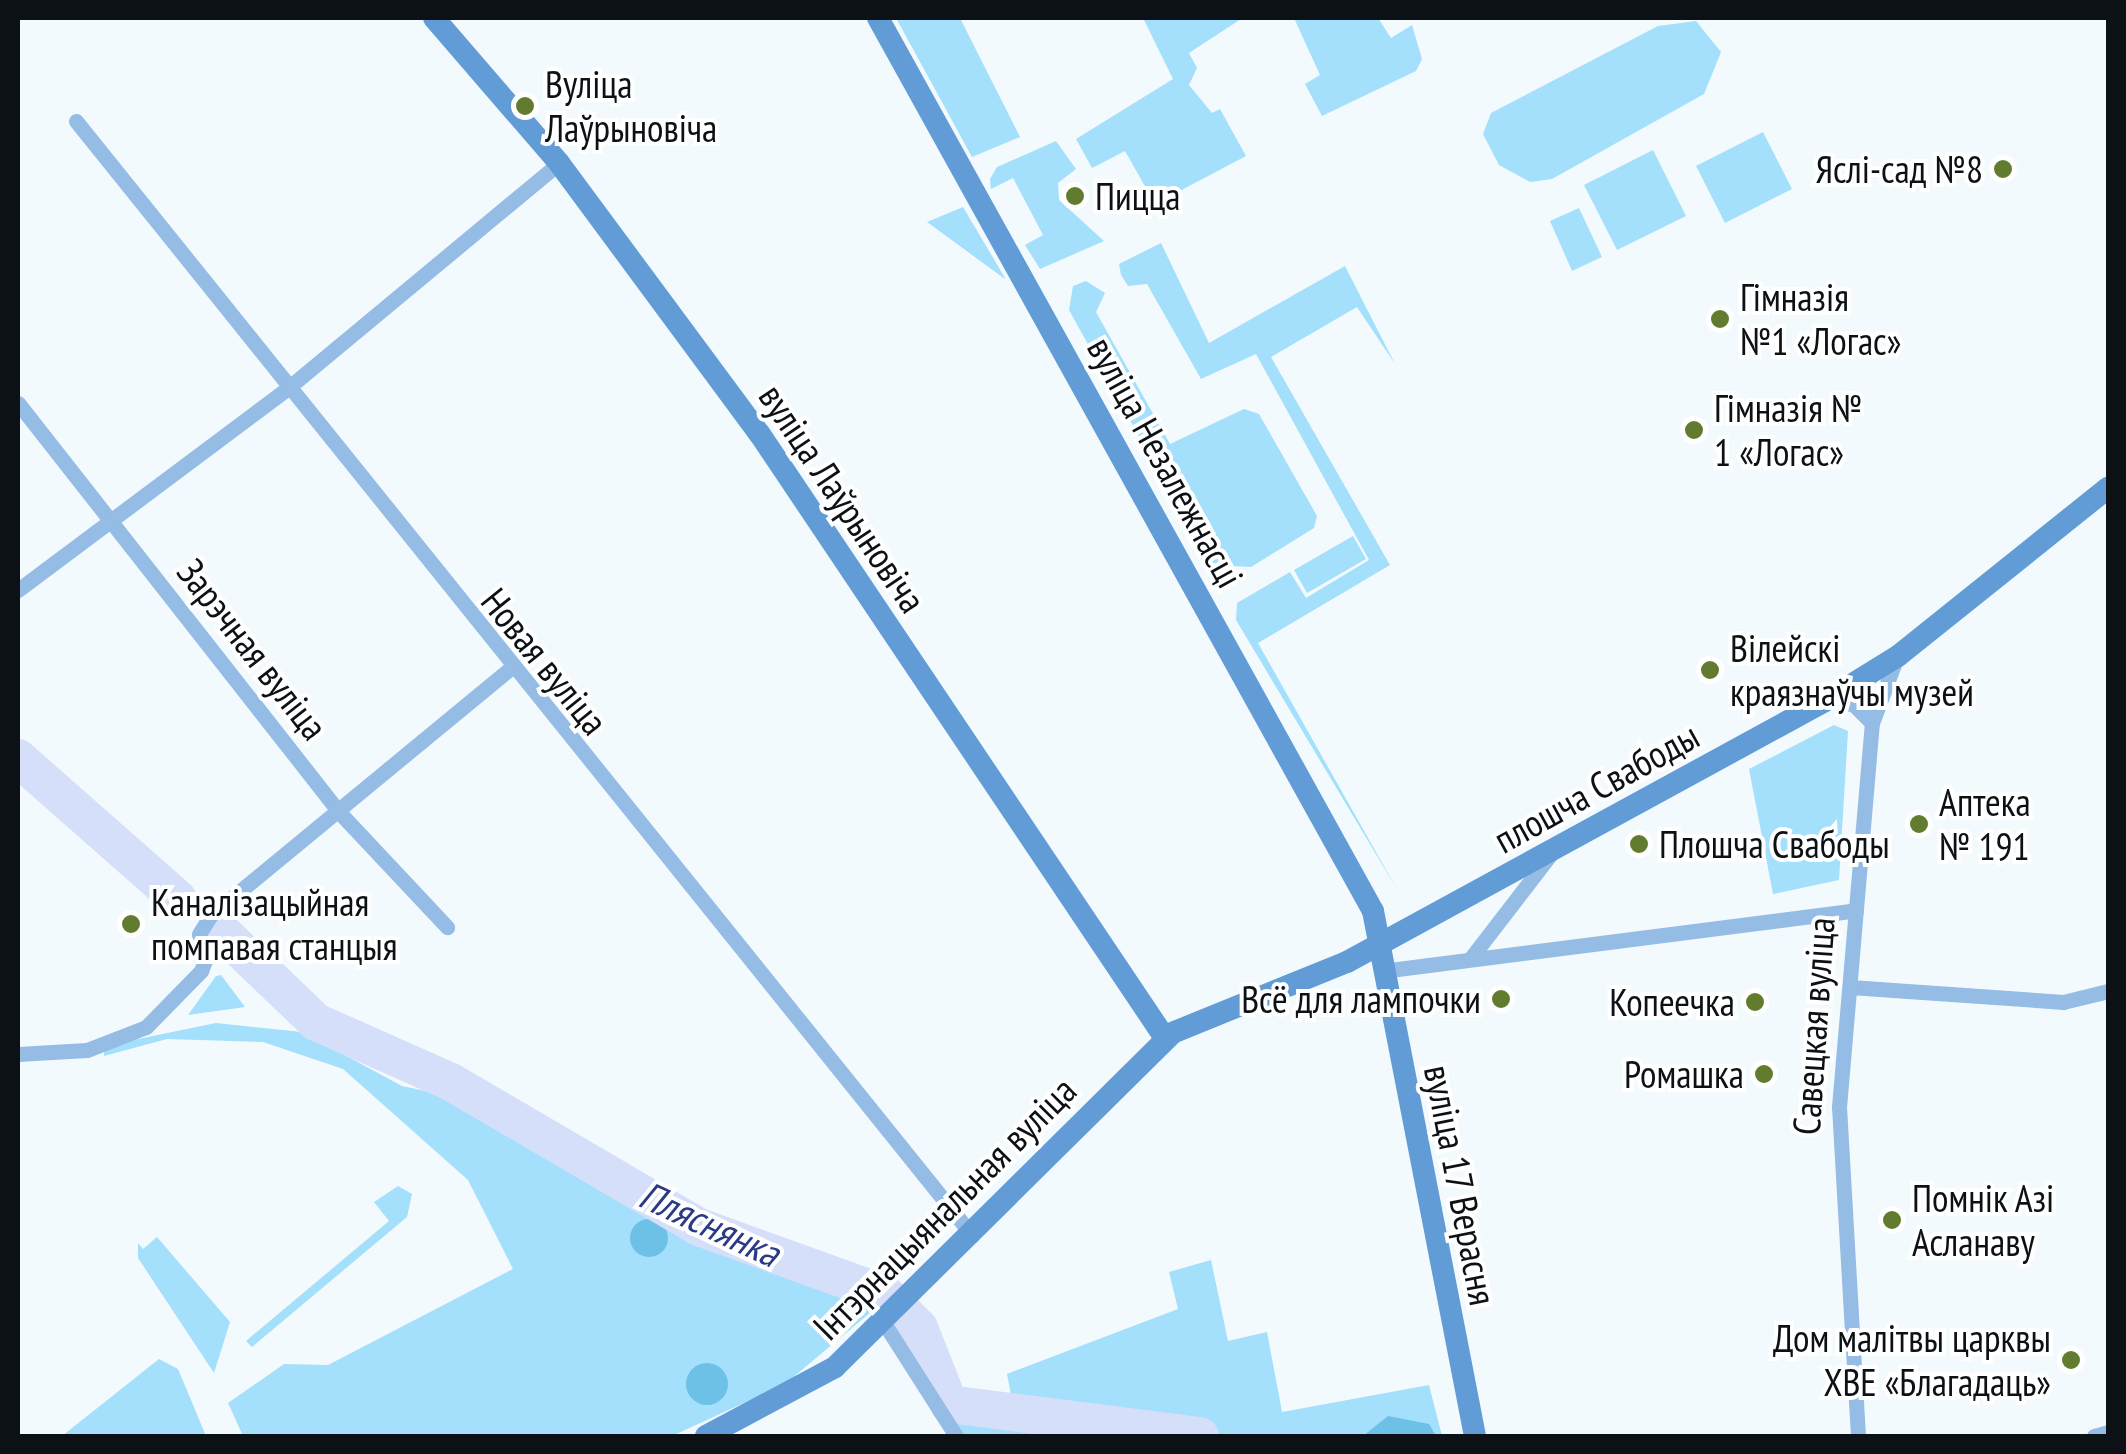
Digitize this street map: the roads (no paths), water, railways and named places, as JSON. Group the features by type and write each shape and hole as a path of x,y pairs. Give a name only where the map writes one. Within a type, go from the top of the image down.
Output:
{"main road":[{"name":"вуліца Лаўрыновіча","path":"434,18 559,163 759,433 1165,1038"},
{"name":"вуліца Незалежнасці","path":"878,18 1362,890 1377,947"},
{"path":"1898,656 2108,488"},
{"name":"плошча Свабоды","path":"1165,1038 1377,947 1825,701 1898,656"},
{"name":"вуліца 17 Верасня","path":"1377,947 1474,1436"},
{"name":"Інтэрнацыянальная вуліца","path":"706,1436 815,1382 886,1321 1165,1038"}],"street":[{"name":"Новая вуліца","path":"76,121 509,669 972,1235"},
{"path":"18,590 288,388 559,163"},
{"name":"Зарэчная вуліца","path":"18,403 338,812 447,926"},
{"name":"Савецкая вуліца","path":"1858,1436 1838,1181 1872,724 1898,656"},
{"path":"18,1054 87,1050 146,1027 201,972 208,955 199,934 212,915 509,669"},
{"path":"1825,701 1853,704 1872,724"},
{"path":"1470,959 1553,851"},
{"path":"1382,972 1856,910"},
{"path":"1850,987 2063,1002 2108,991"},
{"path":"886,1321 956,1436"},
{"path":"2094,1436 2108,1432"}],"waterway":[{"name":"Пляснянка","path":"18,758 178,899"},
{"name":"Пляснянка","path":"223,933 316,1022 451,1082 699,1227 885,1294 919,1328 949,1404 1200,1436"}],"place":[{"name":"Вуліца Лаўрыновіча","path":"525,106"},
{"name":"Яслі-сад №8","path":"2003,169"},
{"name":"Пицца","path":"1075,196"},
{"name":"Гімназія №1 «Логас»","path":"1720,319"},
{"name":"Гімназія № 1 «Логас»","path":"1694,430"},
{"name":"Вілейскі краязнаўчы музей","path":"1710,670"},
{"name":"Аптека № 191","path":"1919,824"},
{"name":"Плошча Свабоды","path":"1639,844"},
{"name":"Каналізацыйная помпавая станцыя","path":"131,924"},
{"name":"Всё для лампочки","path":"1501,999"},
{"name":"Копеечка","path":"1755,1002"},
{"name":"Ромашка","path":"1764,1074"},
{"name":"Помнік Азі Асланаву","path":"1892,1220"},
{"name":"Дом малітвы царквы ХВЕ «Благадаць»","path":"2071,1360"}]}
